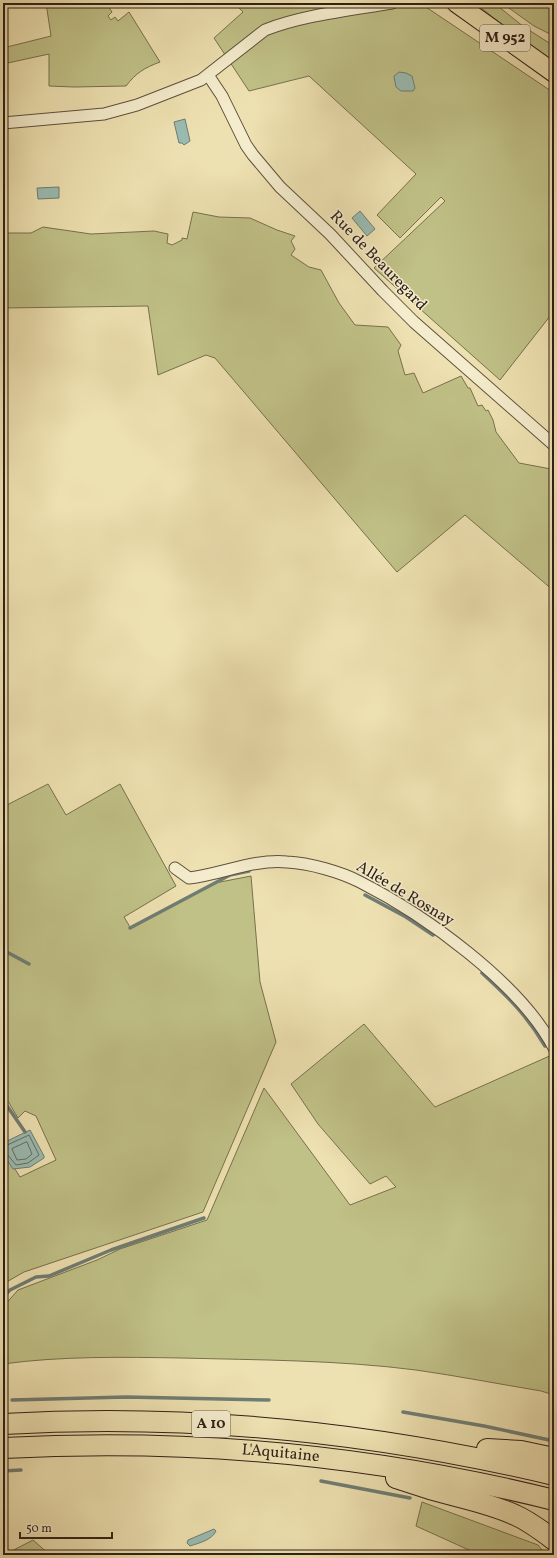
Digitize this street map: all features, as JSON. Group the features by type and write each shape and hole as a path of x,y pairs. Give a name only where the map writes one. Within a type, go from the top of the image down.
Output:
{"highway":[{"name":"L'Aquitaine","path":"3,1424 129,1421 224,1424 322,1433 416,1446 511,1464 554,1475"},
{"name":"L'Aquitaine","path":"3,1448 80,1445 176,1446 271,1452 340,1460 452,1477 554,1500"},
{"path":"416,1446 521,1451 554,1458"},
{"path":"340,1460 434,1490 493,1506 536,1526 554,1540"}],"main road":[{"name":"M 952","path":"456,3 554,73"}],"street":[{"path":"3,123 104,114 137,106 190,85 208,74 265,30 277,25 392,3"},
{"name":"Rue de Beauregard","path":"208,74 222,96 246,145 256,159 280,186 330,234 414,322 554,445"},
{"name":"Allée de Rosnay","path":"175,868 189,878 269,861 289,862 314,865 359,882 408,911 449,938 485,967 522,1004 547,1035 554,1048"}],"green space":[{"path":"46,3 106,3 112,12 108,16 111,20 115,17 118,21 129,12 160,62 141,71 126,86 74,87 49,86 49,54 3,64 3,48 51,36"},
{"path":"234,3 420,3 554,93 554,311 500,380 374,268 445,201 441,197 400,238 377,215 416,174 309,76 249,91 214,38 243,12"},
{"path":"475,3 494,3 524,27 554,46 554,66"},
{"path":"502,3 554,3 554,33 552,35 534,26"},
{"path":"193,212 219,217 250,218 295,236 291,241 295,249 291,255 309,267 321,270 339,303 355,325 388,327 401,345 398,351 405,375 414,373 423,393 461,376 468,388 470,388 478,406 482,405 486,411 488,410 493,420 496,432 519,463 551,469 554,474 554,493 552,495 554,498 554,591 465,515 397,572 215,358 206,355 158,375 148,306 3,308 3,233 31,233 43,227 91,234 154,231 168,234 167,243 172,245 182,240 182,238 187,239"},
{"path":"48,784 66,815 120,784 176,886 124,917 130,927 215,883 251,876 260,982 276,1042 203,1212 24,1272 3,1284 3,1150 20,1177 56,1160 36,1116 25,1111 18,1118 3,1093 3,807"},
{"path":"364,1024 435,1107 554,1054 554,1395 541,1391 416,1370 328,1362 114,1357 69,1358 3,1364 3,1307 18,1290 97,1260 120,1249 207,1220 264,1088 350,1205 396,1187 386,1176 370,1184 318,1124 291,1084"},
{"path":"422,1502 538,1545 546,1555 480,1555 416,1526"},
{"path":"33,1540 50,1555 4,1555"}],"water":[{"path":"399,72 412,76 415,88 413,91 401,91 396,87 394,76"},
{"path":"185,119 190,141 184,145 179,143 174,122"},
{"path":"59,187 59,198 38,199 37,188"},
{"path":"360,211 375,229 367,236 352,218"},
{"path":"30,1130 44,1158 30,1167 13,1169 3,1154 3,1143"},
{"path":"214,1529 216,1531 212,1537 205,1541 190,1546 187,1543 188,1540"}],"waterway":[{"path":"130,928 230,875 249,871"},
{"path":"365,895 406,917 433,935"},
{"path":"3,950 29,964"},
{"path":"482,973 516,1006 531,1024 545,1046"},
{"path":"3,1100 25,1132"},
{"path":"3,1297 10,1290 36,1277 49,1276 111,1250 204,1218"},
{"path":"12,1400 126,1397 269,1400"},
{"path":"403,1412 484,1426 554,1441"},
{"path":"3,1471 21,1470"},
{"path":"321,1481 410,1498"}]}
